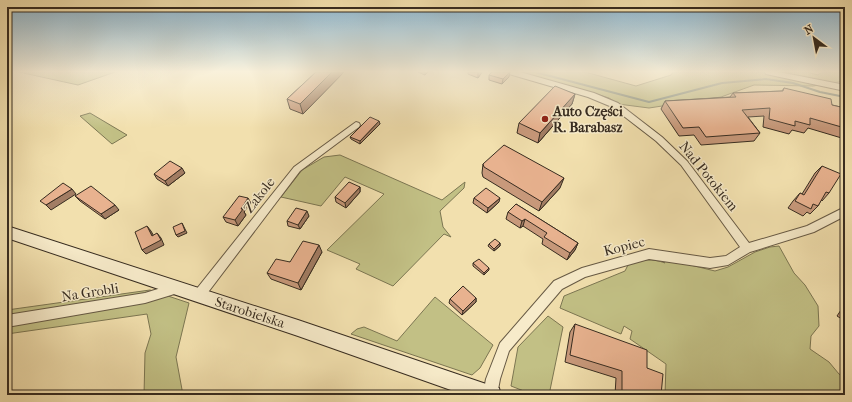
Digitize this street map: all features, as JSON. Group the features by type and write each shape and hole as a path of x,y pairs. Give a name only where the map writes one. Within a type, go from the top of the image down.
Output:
{"street":[{"name":"Nad Potokiem","path":"577,91 592,95 615,105 659,139 684,163 747,248"},
{"name":"Zakole","path":"199,295 297,169 356,125"},
{"name":"Kopiec","path":"491,395 493,378 504,347 558,285 582,273 649,254 710,263 728,260 747,248 810,229 845,212"},
{"name":"Starobielska","path":"7,232 199,295 491,395"},
{"name":"Na Grobli","path":"7,321 145,298 177,288"}],"shaded area":[{"path":"585,91 738,91 721,97 649,108 618,104 609,98"},
{"path":"90,113 127,135 112,144 80,116"},
{"path":"340,155 442,200 465,182 464,188 440,211 443,227 451,237 444,234 393,286 356,269 360,264 327,250 384,194 345,177 321,206 281,197 302,170 324,157"},
{"path":"779,246 794,273 805,285 818,306 819,326 811,336 810,349 829,362 839,374 845,378 845,395 665,395 666,364 630,339 632,331 624,326 621,334 560,308 564,296 625,271 629,263 656,260 665,263 662,259 666,259 715,271 728,267 755,252 770,247"},
{"path":"150,290 189,303 176,357 183,395 144,395 145,353 151,334 147,314 7,334 7,310"},
{"path":"435,297 493,345 480,368 472,375 351,334 357,329 364,327 397,341"},
{"path":"548,316 563,327 549,395 534,395 511,386 518,347"}],"building":[{"path":"296,91 313,91 300,104 287,99"},
{"name":"Auto Części R. Barabasz","path":"550,91 567,91 575,94 540,133 519,123"},
{"path":"796,91 831,99 832,105 845,108 845,128 810,118 810,125 795,121 795,126 769,119 770,108 742,110 760,133 706,137 699,127 683,128 665,101 736,97 733,93"},
{"path":"370,117 379,121 360,141 350,137"},
{"path":"504,145 564,178 542,202 484,167 483,164"},
{"path":"170,161 182,168 165,181 154,174"},
{"path":"822,166 841,174 829,193 826,192 818,206 813,204 811,209 795,201 800,193 804,195"},
{"path":"349,182 360,187 345,203 335,197"},
{"path":"63,183 72,189 46,205 40,201"},
{"path":"91,186 115,205 101,214 75,196"},
{"path":"486,188 500,198 488,208 474,198"},
{"path":"239,196 248,198 241,209 243,209 235,220 223,217"},
{"path":"516,204 578,243 570,253 544,237 547,233 525,219 522,221 508,212"},
{"path":"296,208 307,211 298,225 287,221"},
{"path":"182,223 185,231 176,235 173,227"},
{"path":"147,226 152,236 157,233 161,240 142,250 135,232"},
{"path":"495,239 500,243 494,249 489,244"},
{"path":"303,241 319,245 298,283 267,273 276,259 290,262"},
{"path":"479,259 489,268 484,273 473,263"},
{"path":"463,286 476,298 463,311 450,299"},
{"path":"844,308 845,309 845,317 841,314"},
{"path":"575,324 647,350 647,368 663,374 661,395 632,395 622,392 622,371 570,355"}],"waterway":[{"path":"606,91 649,102 692,91"},
{"path":"816,91 845,97"}],"place":[{"name":"Auto Części R. Barabasz","path":"545,119"}]}
